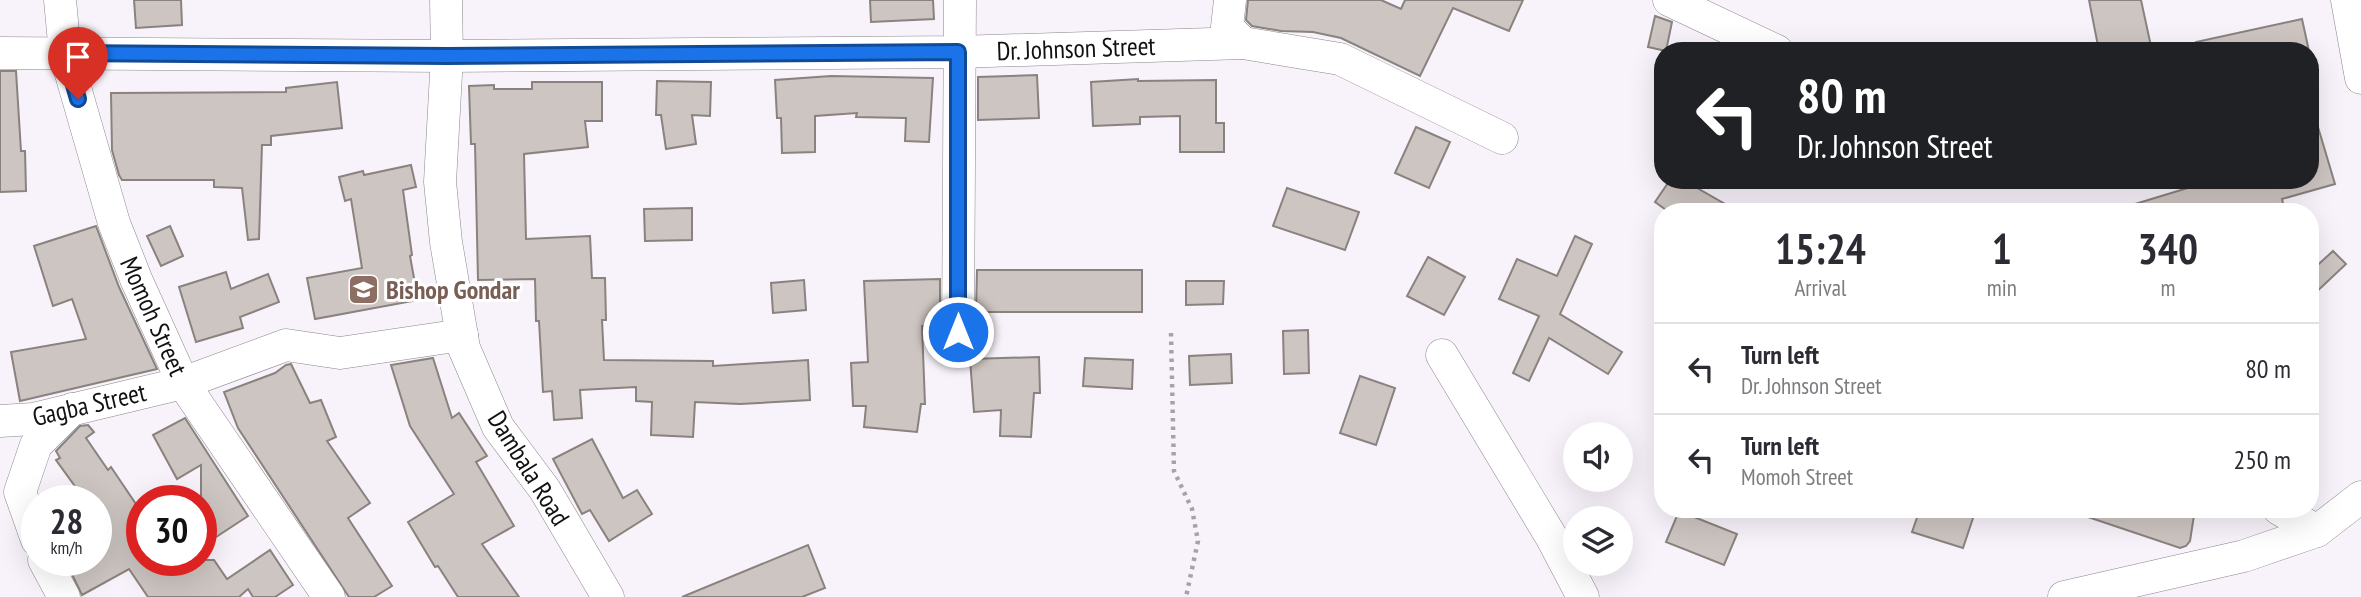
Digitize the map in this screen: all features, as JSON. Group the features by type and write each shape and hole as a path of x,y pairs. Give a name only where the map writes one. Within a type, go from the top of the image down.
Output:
{"street":[{"name":"Momoh Street","path":"60,0 65,53 114,223 183,383 329,597"},
{"name":"Dambala Road","path":"446,0 447,56 440,183 446,242 464,348 498,427 545,489 608,597"},
{"path":"958,332 960,0"},
{"path":"1230,0 1227,27 1242,43"},
{"path":"1669,0 1758,42"},
{"path":"2347,0 2361,78"},
{"name":"Dr. Johnson Street","path":"0,52 447,56 958,52 1242,43 1340,59 1502,138"},
{"name":"Gagba Street","path":"0,421 33,419 183,383 286,345 340,353 462,335"},
{"path":"1443,355 1584,597"},
{"path":"22,485 36,444 73,408"},
{"path":"2064,597 2244,556 2317,531 2361,497"},
{"path":"2295,518 2317,531"},
{"path":"53,576 64,597"}],"path":[{"path":"1171,333 1174,471 1192,509 1198,541 1186,597"}],"building":[{"path":"134,0 181,0 182,25 136,28"},
{"path":"870,0 933,0 934,19 871,22"},
{"path":"1248,0 1381,0 1401,9 1405,0 1523,0 1509,31 1453,8 1420,76 1341,38 1313,32 1281,31 1252,26 1246,20"},
{"path":"2089,0 2141,0 2150,42 2097,42"},
{"path":"1655,16 1672,22 1668,42 1654,42 1654,48 1648,47"},
{"path":"2302,19 2307,42 2196,42"},
{"path":"0,71 16,71 21,151 25,151 26,191 0,192"},
{"path":"1037,75 1039,118 978,120 978,77"},
{"path":"831,76 933,78 929,142 905,141 906,118 856,117 857,113 815,116 815,152 782,153 781,118 777,118 775,80"},
{"path":"1138,79 1216,80 1216,123 1224,123 1224,152 1180,152 1180,116 1140,117 1140,124 1093,126 1091,82"},
{"path":"657,81 711,82 710,116 692,115 696,144 666,149 661,115 656,115"},
{"path":"337,82 342,128 271,136 271,145 262,145 259,239 248,240 242,188 214,187 214,180 122,180 119,175 112,150 111,93 286,92 286,88"},
{"path":"532,82 602,82 602,121 585,121 588,147 524,154 526,239 590,236 592,278 605,278 606,320 602,320 604,360 713,361 713,366 808,360 810,400 740,404 695,402 693,437 651,435 652,402 636,401 636,387 580,390 582,418 554,420 552,391 543,392 535,279 478,280 475,144 471,144 469,86 494,85 494,89 532,89"},
{"path":"1416,127 1450,142 1429,188 1395,173"},
{"path":"2319,130 2335,184 2319,189"},
{"path":"411,165 416,187 403,190 418,300 315,319 307,278 362,268 351,199 345,201 339,177 363,171 364,175"},
{"path":"1287,188 1359,212 1345,250 1273,226"},
{"path":"1664,189 1699,189 1723,203 1656,203"},
{"path":"2184,189 2317,189 2282,199 2283,203 2138,203"},
{"path":"692,208 692,240 645,241 644,209"},
{"path":"96,226 119,287 157,369 20,401 11,352 86,339 72,299 53,306 34,246"},
{"path":"170,226 183,256 161,266 147,236"},
{"path":"1575,236 1592,244 1560,314 1622,352 1608,374 1549,338 1529,381 1513,373 1539,316 1499,299 1517,259 1557,276"},
{"path":"2333,251 2346,264 2319,290 2319,264"},
{"path":"1428,257 1465,277 1444,315 1407,296"},
{"path":"977,270 1142,270 1142,312 976,312"},
{"path":"226,272 231,289 268,274 279,302 240,317 243,328 196,342 179,287"},
{"path":"940,279 940,312 935,312 935,325 922,326 925,404 921,404 917,432 864,427 866,406 853,406 851,363 868,362 864,281"},
{"path":"804,280 806,310 773,313 771,283"},
{"path":"1186,281 1224,281 1223,304 1186,305"},
{"path":"1308,330 1309,373 1284,374 1283,331"},
{"path":"1231,354 1232,383 1190,385 1189,356"},
{"path":"1039,357 1040,393 1034,393 1031,437 1000,436 1001,410 974,412 970,359"},
{"path":"433,358 452,418 459,413 487,456 476,462 514,526 482,544 519,597 458,597 438,566 435,567 408,522 454,494 410,426 391,365"},
{"path":"1085,358 1133,360 1132,389 1083,386"},
{"path":"291,364 310,403 321,400 336,437 327,441 370,503 348,518 392,586 374,597 349,597 238,428 224,392 275,373"},
{"path":"1360,376 1395,388 1376,445 1340,433"},
{"path":"185,418 248,516 217,536 217,485 201,485 201,465 177,479 153,435"},
{"path":"88,425 94,432 86,438 108,470 111,467 126,489 126,571 82,595 73,576 112,576 112,485 74,485 56,460 60,458 56,451 80,426"},
{"path":"592,439 623,498 637,490 652,514 609,541 590,510 582,514 553,459"},
{"path":"1676,518 1697,518 1737,534 1724,565 1666,542"},
{"path":"1917,518 1973,518 1963,548 1912,532"},
{"path":"2091,518 2194,518 2190,541 2180,548"},
{"path":"808,545 825,588 802,597 682,597"},
{"path":"270,550 293,585 275,597 253,597 248,589 239,597 148,597 134,576 217,576 217,564 227,579"}],"place":[{"name":"Bishop Gondar","path":"363,289"}],"route":[{"path":"78,99 65,53 447,56 958,52 958,332"}]}
